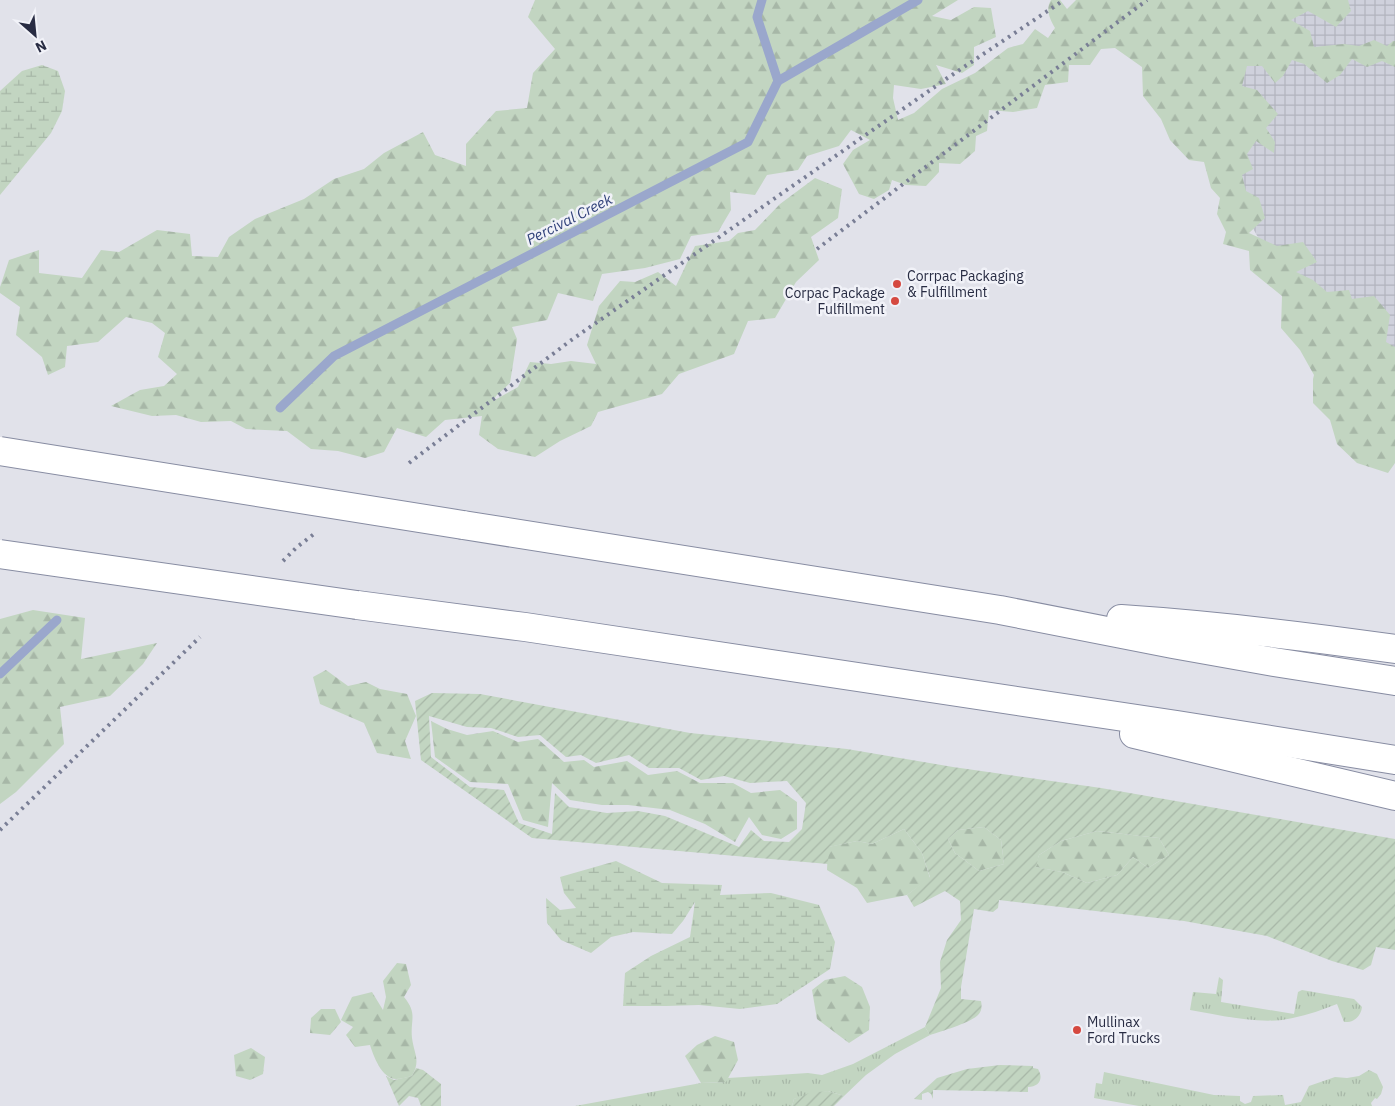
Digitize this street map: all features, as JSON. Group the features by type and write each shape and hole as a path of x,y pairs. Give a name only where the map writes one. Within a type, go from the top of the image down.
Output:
{"highway":[{"path":"0,451 1000,610 1274,662 1395,681"},
{"path":"0,554 525,627 1177,725 1395,760"},
{"path":"1000,610 1190,624 1395,649"},
{"path":"980,696 1196,750 1395,796"}],"shaded area":[{"path":"1171,0 1395,0 1395,443 1371,438 1139,26"}],"green space":[{"path":"535,0 958,0 932,16 951,20 974,7 991,8 996,37 974,47 974,65 962,73 936,65 946,84 921,89 894,85 893,98 898,120 914,113 942,89 975,73 1008,48 1023,44 1035,29 1048,38 1055,28 1048,11 1051,0 1060,0 1067,9 1076,0 1348,0 1351,11 1336,27 1308,11 1291,20 1310,31 1314,47 1344,44 1359,46 1374,40 1387,46 1395,41 1395,67 1382,61 1367,67 1352,59 1340,75 1327,83 1304,64 1292,60 1283,76 1275,83 1262,66 1247,66 1242,86 1257,90 1278,114 1266,128 1275,142 1274,153 1256,141 1247,154 1253,169 1242,175 1246,191 1259,198 1265,218 1249,233 1277,246 1303,242 1317,262 1296,272 1313,280 1327,292 1349,290 1352,299 1374,296 1390,315 1386,342 1395,347 1395,463 1388,473 1357,463 1337,444 1330,420 1313,403 1314,375 1300,350 1281,328 1282,296 1250,270 1249,251 1223,244 1226,232 1217,214 1220,198 1211,188 1204,162 1189,160 1170,140 1161,119 1143,96 1142,67 1115,48 1101,49 1090,65 1069,65 1068,82 1045,85 1037,108 1013,112 989,110 987,131 976,136 975,151 960,164 939,163 939,172 926,186 906,185 892,180 889,190 874,199 859,194 843,164 853,150 870,140 851,130 839,146 807,156 798,170 767,175 755,195 730,192 731,210 718,232 691,236 680,259 645,268 602,274 593,301 558,293 547,320 512,327 517,339 510,383 493,401 518,387 530,362 551,364 571,361 596,364 587,345 599,306 620,281 635,282 658,272 676,286 695,246 729,241 738,233 755,230 780,204 815,178 842,189 838,218 811,237 819,260 796,282 775,318 748,321 734,354 679,374 662,394 598,412 591,426 560,441 535,457 498,449 479,435 482,416 445,420 426,437 397,428 384,452 365,458 338,451 311,449 287,431 246,429 231,421 201,422 176,415 152,416 111,406 140,390 164,386 177,374 158,357 165,333 152,323 126,317 98,342 67,346 65,367 48,375 42,357 16,335 20,307 0,293 0,287 9,260 39,250 39,273 82,278 101,250 119,252 157,230 190,234 192,256 218,257 229,237 255,219 304,199 334,179 364,169 384,153 423,132 435,155 466,166 466,144 496,111 527,108 533,73 555,49 528,17"},
{"path":"42,65 58,71 65,91 62,111 51,133 0,195 0,91 22,71"},
{"path":"33,610 85,618 81,659 157,643 143,664 110,696 60,707 64,744 16,792 0,804 0,619"},
{"path":"326,670 348,686 366,682 380,689 407,694 416,716 405,741 411,759 377,753 364,723 320,704 313,677"},
{"path":"432,693 480,694 690,733 847,749 953,767 1101,788 1395,839 1395,950 1376,947 1371,965 1363,970 1332,961 1267,936 1184,921 999,900 998,908 993,912 974,909 961,987 961,999 981,1001 982,1007 980,1012 969,1021 930,1035 925,1027 941,988 940,962 947,940 961,920 960,901 945,891 914,907 907,895 930,877 922,853 904,829 872,844 857,841 829,847 828,864 532,838 421,760 415,701","holes":["429,716 467,727 491,728 518,737 540,735 566,757 581,755 596,763 629,755 649,768 679,768 701,780 724,776 750,783 787,781 806,803 802,829 789,842 764,841 751,830 739,847 665,816 638,811 607,813 569,807 555,793 552,834 519,823 504,790 470,787 431,757","984,827 1001,840 1004,864 979,871 955,853 948,839 958,830","1097,831 1159,838 1169,855 1148,868 1133,857 1117,875 1087,883 1062,872 1036,867 1039,855 1061,841"]},
{"path":"431,721 447,729 467,735 493,731 518,742 538,739 564,762 584,760 594,767 627,761 648,775 677,771 700,783 733,783 751,793 780,790 797,802 797,829 781,839 762,835 749,817 735,842 705,824 670,810 628,805 602,805 570,800 552,783 548,827 523,820 508,784 470,782 435,757"},
{"path":"984,827 1001,840 1004,864 979,871 955,853 948,839 958,830"},
{"path":"904,829 922,853 930,878 907,895 867,903 857,888 827,870 828,847 857,841 872,844"},
{"path":"1097,831 1159,838 1169,855 1148,868 1133,857 1117,875 1087,883 1062,872 1035,867 1039,855 1061,841"},
{"path":"616,861 662,883 722,885 720,895 771,893 819,905 835,942 830,969 777,1004 740,1009 699,1005 623,1006 625,973 651,956 690,937 695,902 672,934 633,932 611,937 591,953 561,940 547,923 546,898 560,910 576,908 564,893 560,877"},
{"path":"397,963 406,964 411,985 404,997 412,1013 412,1038 416,1066 412,1076 396,1079 391,1078 382,1071 370,1045 355,1047 346,1035 353,1027 341,1020 352,997 372,992 383,1010 386,997 383,981"},
{"path":"845,976 862,987 870,1007 869,1030 849,1043 817,1019 812,990 825,980"},
{"path":"1219,977 1223,980 1221,1002 1294,1014 1298,992 1302,990 1354,999 1362,1007 1359,1016 1348,1022 1344,1022 1337,1004 1303,1015 1271,1021 1236,1018 1190,1010 1193,992 1216,994"},
{"path":"321,1009 335,1009 341,1022 330,1035 310,1033 311,1018"},
{"path":"925,1027 930,1035 895,1054 866,1075 844,1096 828,1091 794,1099 792,1106 575,1106 701,1083 725,1082 728,1078 808,1073 822,1075 853,1064"},
{"path":"715,1036 734,1042 738,1060 726,1082 701,1083 685,1056 697,1045"},
{"path":"251,1048 265,1057 263,1074 250,1080 236,1076 234,1055"},
{"path":"1000,1065 1033,1066 1040,1073 1039,1082 1035,1086 1028,1087 1028,1092 933,1090 933,1099 928,1092 922,1094 922,1100 914,1099 937,1078 967,1069"},
{"path":"416,1068 423,1070 441,1084 441,1106 421,1106 418,1098 409,1096 399,1106 386,1076 394,1080 412,1076"},
{"path":"1369,1070 1377,1074 1383,1087 1381,1094 1371,1103 1372,1106 1139,1106 1094,1098 1096,1083 1102,1084 1104,1072 1214,1095 1240,1096 1240,1101 1245,1104 1251,1102 1253,1096 1283,1095 1285,1105 1301,1102 1309,1086 1335,1077 1359,1076"},
{"path":"828,1091 844,1096 834,1106 792,1106 794,1099 809,1093"}],"waterway":[{"name":"Percival Creek","path":"280,408 334,356 748,142 778,81 757,17 762,0"},
{"path":"778,81 918,0"},
{"name":"Percival Creek","path":"0,674 57,620"}],"railway":[{"path":"409,463 570,341 946,79 1064,0"},
{"path":"817,249 1147,0"},
{"path":"283,561 314,534"},
{"path":"0,830 200,637"}],"place":[{"name":"Corrpac Packaging & Fulfillment","path":"897,284"},
{"name":"Corpac Package Fulfillment","path":"895,301"},
{"name":"Mullinax Ford Trucks","path":"1077,1030"}]}
